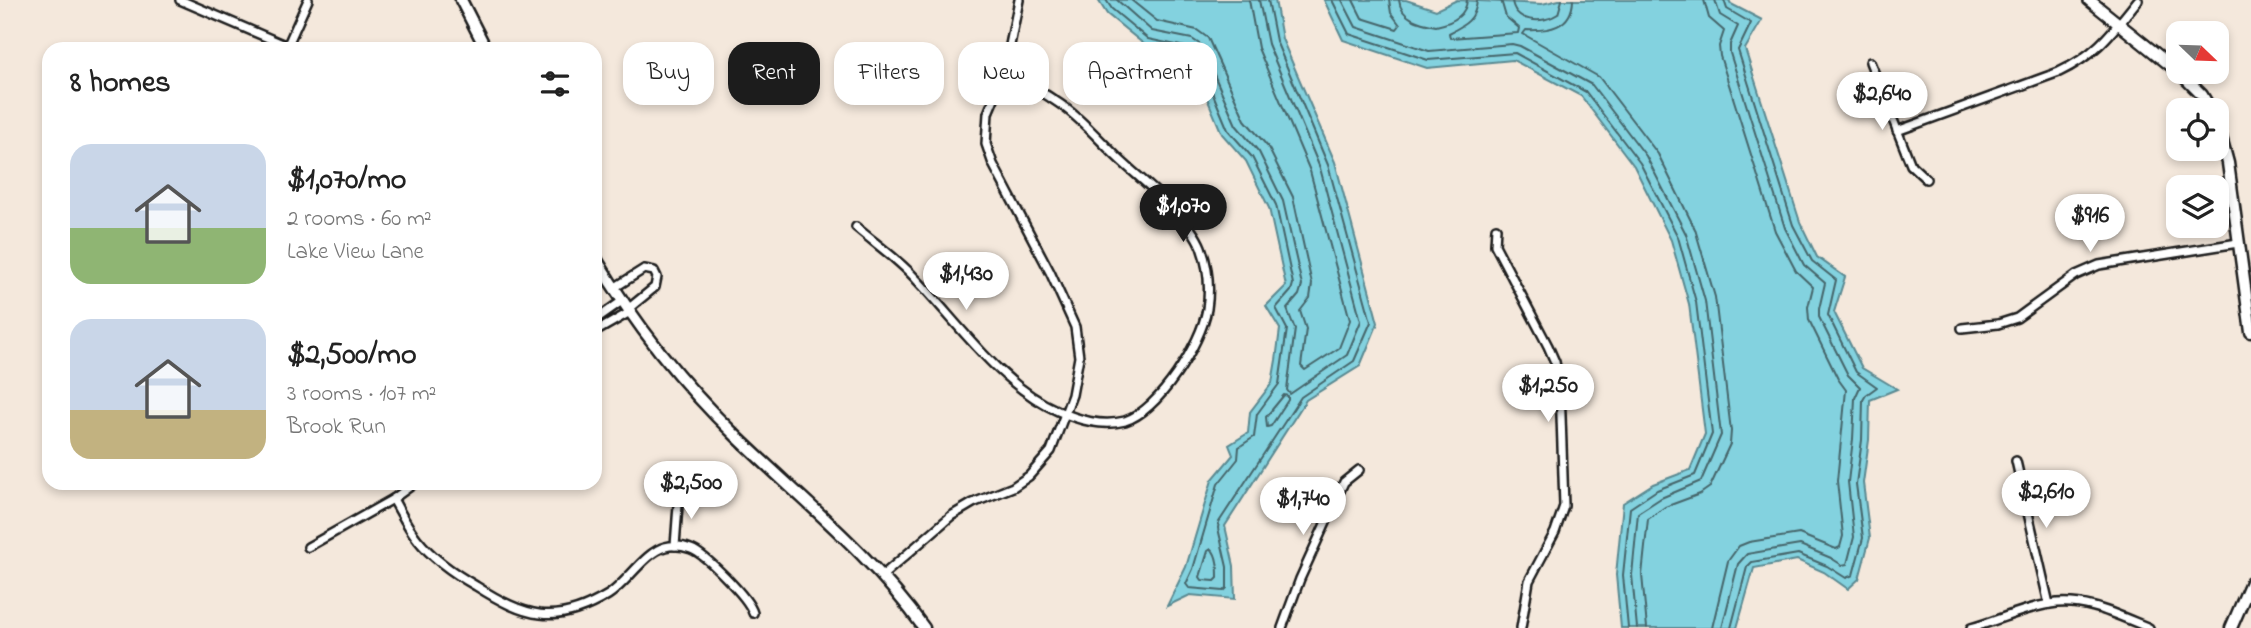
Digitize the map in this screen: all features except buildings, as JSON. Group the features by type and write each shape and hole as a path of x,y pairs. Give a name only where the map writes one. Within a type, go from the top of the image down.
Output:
{"main road":[{"path":"461,0 482,42"},
{"path":"2089,0 2196,88 2203,98"},
{"path":"2227,161 2251,332"},
{"path":"602,268 627,307 684,382 881,576 924,628"},
{"path":"2231,628 2251,582"}],"street":[{"path":"180,0 274,42"},
{"path":"290,42 308,0"},
{"path":"1010,42 1018,0"},
{"path":"1897,131 2073,65 2092,53 2138,0"},
{"path":"1870,62 1911,166 1927,179"},
{"path":"856,227 913,276 1015,385 1036,399 1087,421 1115,423 1136,416 1151,407 1172,379 1204,323 1208,277 1201,247 1192,231 1148,185 1062,105 1049,97"},
{"path":"881,576 951,516 1029,477 1051,450 1066,414 1077,374 1079,357 1074,327 1050,272 993,164 986,144 988,113 991,105"},
{"path":"1496,228 1496,246 1548,346 1555,362 1560,386 1564,506 1555,532 1529,581 1521,628"},
{"path":"1962,328 1998,324 2017,318 2076,275 2099,265 2238,243"},
{"path":"602,327 655,287 657,277 654,271 644,269 614,288"},
{"path":"602,317 627,307"},
{"path":"2016,461 2049,604"},
{"path":"1282,628 1300,579 1344,482 1359,470"},
{"path":"308,547 405,490"},
{"path":"675,546 679,492"},
{"path":"393,499 415,537 439,561 503,603 531,613 565,614 585,608 611,594 660,549 675,546 693,550 707,560 749,603 753,612"},
{"path":"1971,628 2049,604 2091,606 2149,628"}],"water":[{"path":"1098,0 1275,0 1282,39 1335,162 1378,323 1360,366 1306,400 1225,526 1234,566 1235,599 1190,595 1167,606 1186,567 1212,480 1233,455 1229,445 1248,433 1250,412 1272,383 1280,329 1266,306 1286,286 1269,208 1246,161 1222,134 1210,105 1217,105 1217,42 1141,42 1107,14"},
{"path":"1324,0 1406,0 1436,10 1457,0 1542,4 1559,0 1729,0 1731,4 1762,20 1745,49 1800,222 1817,257 1845,277 1834,312 1862,368 1897,389 1870,400 1869,440 1863,483 1870,538 1859,579 1848,589 1824,572 1797,560 1754,568 1737,628 1621,628 1616,575 1623,503 1653,484 1690,470 1705,434 1689,304 1671,240 1634,166 1581,96 1513,60 1427,68 1343,40"}]}
